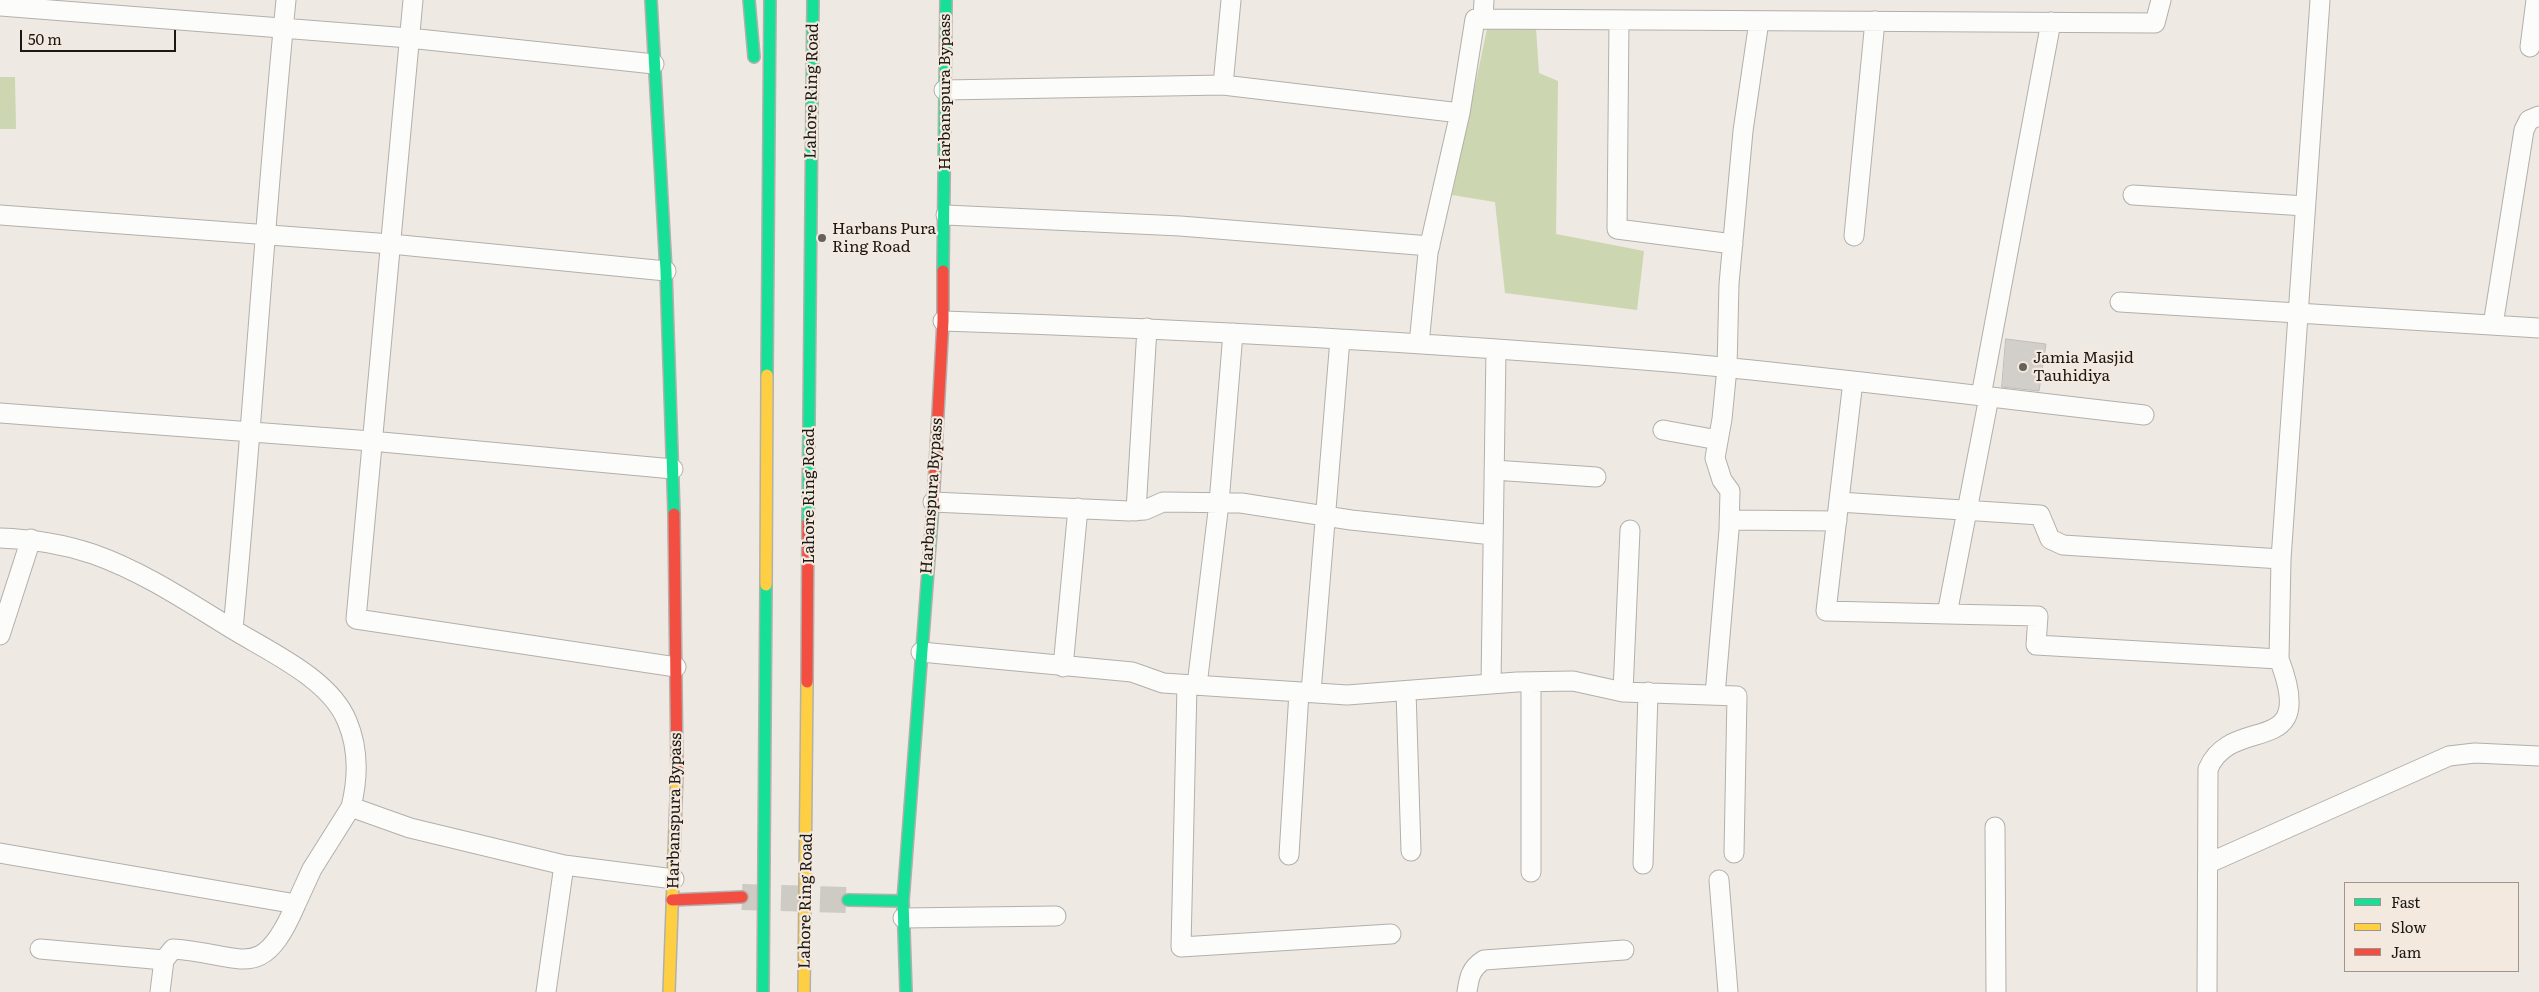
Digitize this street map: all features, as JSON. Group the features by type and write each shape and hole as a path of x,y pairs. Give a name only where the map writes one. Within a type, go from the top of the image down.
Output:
{"main road":[{"name":"Harbanspura Bypass","path":"651,0 666,270 673,469 677,803 670,992"},
{"path":"749,0 755,69"},
{"path":"763,992 770,0"},
{"name":"Lahore Ring Road","path":"804,992 813,0"},
{"name":"Harbanspura Bypass","path":"906,992 903,910 933,502 943,321 946,214 944,90 946,0"},
{"path":"810,241 824,77"},
{"path":"757,99 768,238"},
{"path":"672,900 742,897"},
{"path":"848,900 903,910"}],"street":[{"path":"233,630 252,432 264,235 286,0"},
{"path":"413,0 356,619 676,667"},
{"path":"1223,86 1231,0"},
{"path":"1483,19 1484,0"},
{"path":"1419,344 1430,246 1460,113 1476,18 2155,23 2161,0"},
{"path":"2207,992 2208,769 2212,761 2229,745 2277,727 2288,716 2291,705 2285,674 2279,659 2281,558 2320,0"},
{"path":"2530,47 2536,0"},
{"path":"0,6 409,38 654,64"},
{"path":"1618,20 1617,229 1733,244"},
{"path":"1715,695 1730,491 1722,480 1715,458 1728,368 1729,284 1743,131 1759,20"},
{"path":"1854,236 1875,21"},
{"path":"1947,614 1967,510 1985,396 2051,22"},
{"path":"944,90 1223,86 1460,113"},
{"path":"2493,325 2524,130 2529,120 2539,116"},
{"path":"2132,194 2305,206"},
{"path":"946,214 1180,226 1430,246"},
{"path":"0,215 391,244 666,270"},
{"path":"2120,302 2539,328"},
{"path":"943,321 1147,328 1496,349 1728,368 2144,414"},
{"path":"1136,511 1147,328"},
{"path":"1233,333 1220,503 1192,685 1181,947 1314,941 1391,934"},
{"path":"1290,855 1305,692 1325,516 1340,339"},
{"path":"1491,684 1496,349"},
{"path":"1853,381 1826,611 2038,616 2036,645 2279,659"},
{"path":"0,413 372,441 673,469"},
{"path":"1663,430 1718,440"},
{"path":"1494,470 1596,477"},
{"path":"933,502 1136,511 1145,510 1163,502 1241,504 1325,516 1493,535"},
{"path":"1839,502 2040,515 2050,539 2063,545 2281,558"},
{"path":"1063,667 1078,508"},
{"path":"1729,520 1837,521"},
{"path":"1623,692 1630,530"},
{"path":"0,538 31,539 92,554 125,567 176,593 294,666 333,698 347,721 356,756 357,783 351,807 312,869 278,940 270,950 258,957 243,960 173,950 164,960 160,992"},
{"path":"0,635 31,539"},
{"path":"921,652 1063,667 1132,672 1163,683 1347,695 1491,684 1573,681 1623,692 1737,696 1734,853"},
{"path":"1530,682 1531,872"},
{"path":"1406,691 1411,851"},
{"path":"1643,864 1648,692"},
{"path":"2209,863 2449,756 2475,753 2539,756"},
{"path":"351,807 410,828 564,865 674,879"},
{"path":"1995,826 1996,992"},
{"path":"0,853 296,904"},
{"path":"546,992 564,865"},
{"path":"1719,880 1728,992"},
{"path":"903,910 1056,916"},
{"path":"40,949 164,960"},
{"path":"1467,992 1469,978 1474,966 1484,960 1624,950"}],"green space":[{"path":"1536,28 1539,73 1558,81 1556,234 1644,251 1637,310 1505,293 1495,202 1452,195 1487,29"},
{"path":"0,77 15,77 16,129 0,129"}],"building":[{"name":"Jamia Masjid Tauhidiya","path":"2006,339 2046,344 2039,391 2002,387"}],"tunnel":[{"path":"742,897 848,900"}],"traffic: fast":[{"path":"651,0 666,271 674,514"},
{"path":"749,0 754,57"},
{"path":"767,375 770,0"},
{"path":"808,523 813,0"},
{"path":"943,271 946,0"},
{"path":"906,992 903,901 933,505"},
{"path":"763,992 766,585"},
{"path":"848,900 903,901"}],"traffic: slow":[{"path":"766,585 767,375"},
{"path":"804,992 807,682"},
{"path":"669,992 677,772"}],"traffic: jam":[{"path":"933,505 943,321 943,271"},
{"path":"674,514 677,772"},
{"path":"807,682 808,523"},
{"path":"672,900 742,897"}],"place":[{"name":"Harbans Pura Ring Road","path":"822,238"},
{"name":"Jamia Masjid Tauhidiya","path":"2023,367"}]}
